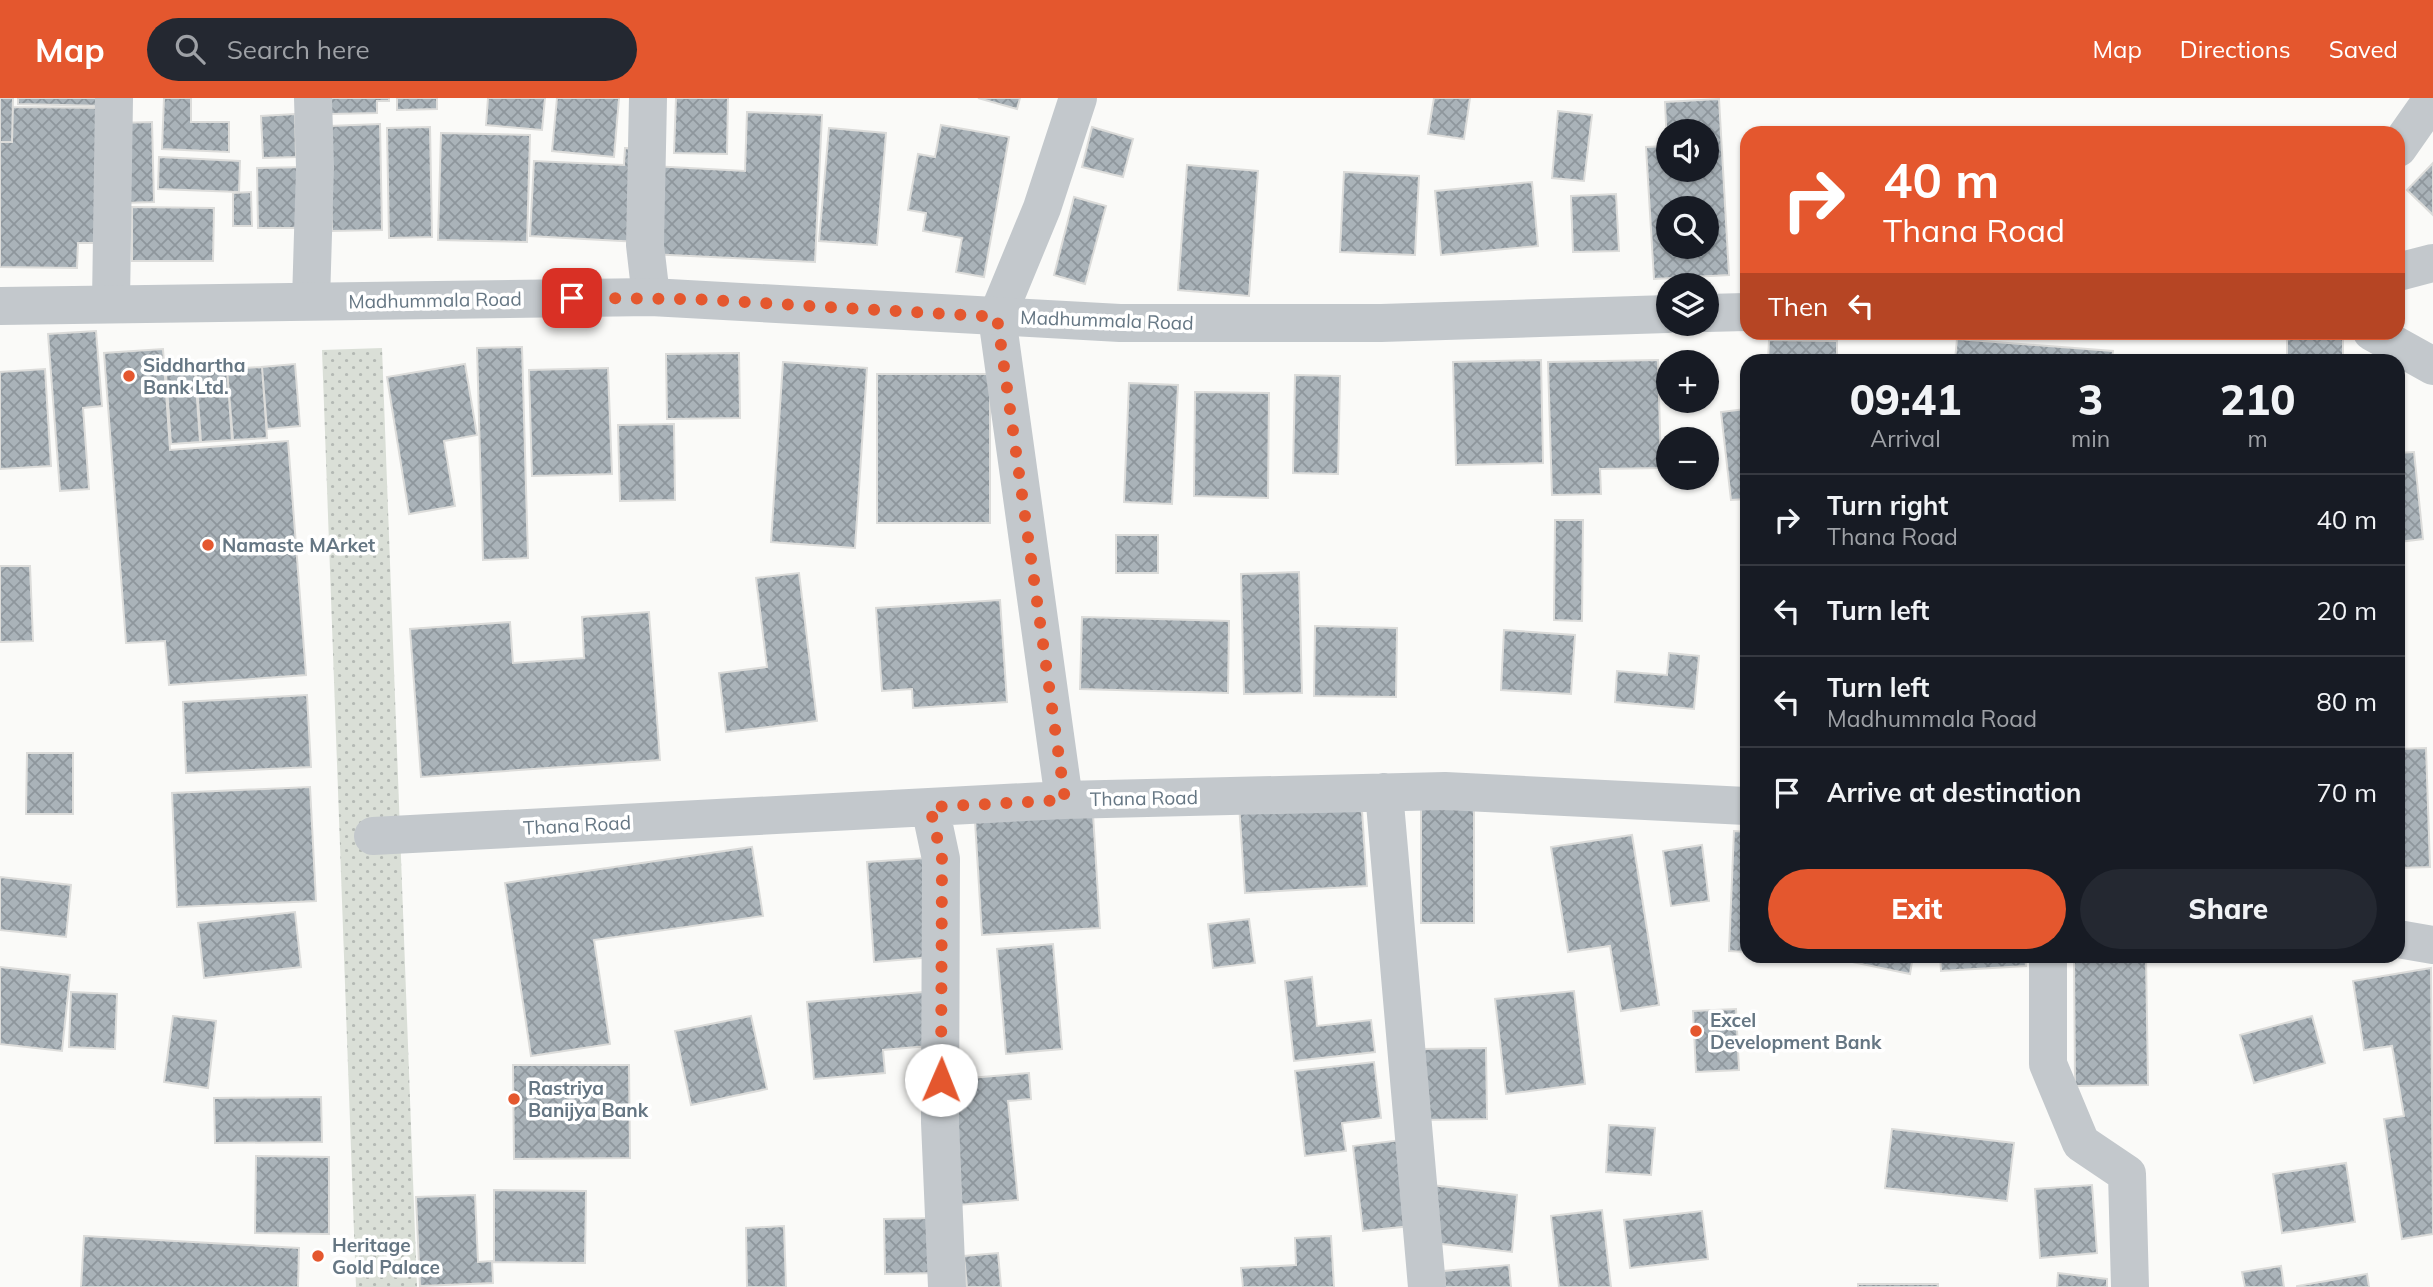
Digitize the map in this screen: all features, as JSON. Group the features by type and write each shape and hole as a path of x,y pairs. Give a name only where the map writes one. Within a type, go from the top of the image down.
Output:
{"street":[{"path":"111,303 114,98"},
{"path":"311,302 315,167 313,98"},
{"path":"648,98 645,245 651,298"},
{"path":"1065,800 997,317 1042,208 1078,98"},
{"path":"2405,138 2433,98"},
{"path":"2405,270 2433,263"},
{"name":"Madhummala Road","path":"0,306 651,298 1120,323 1339,323 1656,314"},
{"path":"1719,313 1740,312"},
{"path":"2386,340 2433,366"},
{"name":"Thana Road","path":"373,836 1065,800 1445,791 1740,806"},
{"path":"1384,793 1427,1287"},
{"path":"930,807 942,859 940,1122 947,1287"},
{"path":"2405,940 2433,945"},
{"path":"2048,963 2048,1064 2081,1143 2127,1174 2130,1287"}],"shaded area":[{"path":"382,348 417,1287 356,1287 322,350"}],"building":[{"path":"0,98 13,98 12,142 0,142"},
{"path":"18,98 106,98 105,106 18,104"},
{"path":"164,98 191,98 191,122 229,122 229,152 162,149"},
{"path":"329,98 389,98 389,101 377,101 377,113 329,114"},
{"path":"397,98 437,98 437,109 397,110"},
{"path":"488,98 545,98 542,130 486,125"},
{"path":"557,98 619,98 614,157 552,151"},
{"path":"676,98 728,98 727,154 674,153"},
{"path":"978,98 1020,98 1017,109"},
{"path":"1434,98 1470,98 1464,139 1428,134"},
{"path":"1719,99 1729,275 1656,273 1654,279 1646,147 1656,147 1656,182 1719,182 1719,119 1666,119 1665,102"},
{"path":"13,107 106,108 104,243 78,243 77,268 0,267 0,142 12,142"},
{"path":"1558,111 1592,115 1584,181 1552,178"},
{"path":"747,112 822,115 815,262 649,254 652,166 745,171"},
{"path":"295,114 296,157 263,158 261,116"},
{"path":"152,122 154,202 121,203 119,123"},
{"path":"380,124 382,230 332,231 329,126"},
{"path":"941,125 1009,137 984,277 956,272 962,238 923,231 926,213 908,210 918,154 935,157"},
{"path":"430,127 432,237 389,238 387,128"},
{"path":"1092,127 1133,139 1123,177 1082,167"},
{"path":"829,128 886,133 877,245 819,241"},
{"path":"441,133 530,135 527,242 438,240"},
{"path":"625,148 643,149 639,242 530,236 534,161 624,165"},
{"path":"159,157 240,161 239,192 158,189"},
{"path":"2433,163 2433,215 2407,190"},
{"path":"1187,165 1258,171 1249,296 1178,290"},
{"path":"308,167 309,228 258,228 257,168"},
{"path":"1344,172 1419,176 1415,255 1340,252"},
{"path":"1532,182 1538,246 1441,255 1435,191"},
{"path":"251,192 252,226 233,226 233,193"},
{"path":"1616,194 1619,251 1573,252 1571,196"},
{"path":"1074,197 1106,206 1085,284 1054,275"},
{"path":"132,207 214,208 213,261 132,261"},
{"path":"96,331 102,406 83,408 89,489 60,491 48,334"},
{"path":"1769,340 1837,341 1837,354 1768,354"},
{"path":"1957,340 2113,351 2113,354 1956,354"},
{"path":"2287,340 2343,340 2343,354 2287,354"},
{"path":"522,347 528,558 483,560 477,348"},
{"name":"Namaste MArket","path":"163,349 170,450 288,441 306,675 169,685 165,641 126,643 104,353"},
{"path":"739,353 740,418 667,419 666,354"},
{"path":"1541,360 1543,463 1456,465 1453,362"},
{"path":"1656,360 1656,413 1659,413 1660,427 1656,427 1656,468 1600,469 1601,494 1552,495 1548,362"},
{"path":"783,362 867,368 855,548 771,542"},
{"path":"295,364 300,426 267,429 262,367"},
{"path":"465,364 477,435 444,441 455,506 409,514 387,377"},
{"path":"262,367 267,438 233,440 227,369"},
{"path":"608,368 612,474 532,476 529,370"},
{"path":"45,369 51,466 0,469 0,372"},
{"path":"227,369 232,440 201,442 196,371"},
{"path":"195,371 200,442 171,444 166,373"},
{"path":"877,374 990,374 990,523 877,523"},
{"path":"1295,375 1340,376 1338,474 1293,473"},
{"path":"1129,383 1178,385 1172,504 1124,502"},
{"path":"1195,392 1269,393 1268,498 1194,496"},
{"path":"1740,410 1740,499 1731,500 1721,412"},
{"path":"674,424 675,500 620,501 618,425"},
{"path":"2414,452 2423,539 2405,541 2405,453"},
{"path":"1555,520 1583,520 1582,621 1554,620"},
{"path":"1116,535 1158,535 1158,573 1116,573"},
{"path":"0,566 30,566 33,641 0,642"},
{"path":"1299,572 1302,693 1244,694 1241,574"},
{"path":"799,573 817,721 726,732 719,673 767,667 756,578"},
{"path":"1000,600 1007,702 913,708 912,689 882,691 876,608"},
{"path":"649,612 660,760 421,777 410,629 510,622 513,663 584,658 582,617"},
{"path":"1082,617 1229,621 1228,693 1080,689"},
{"path":"1315,626 1397,628 1396,697 1314,696"},
{"path":"1504,630 1575,635 1571,694 1501,690"},
{"path":"1669,653 1699,656 1694,709 1615,702 1617,671 1667,675"},
{"path":"307,695 311,767 186,773 183,702"},
{"path":"2426,748 2430,867 2405,868 2405,749"},
{"path":"27,753 73,753 73,814 26,814"},
{"path":"310,787 316,901 177,907 172,793"},
{"path":"1361,796 1367,886 1245,893 1239,804"},
{"path":"1421,803 1474,803 1474,923 1421,923"},
{"path":"1093,814 1100,928 982,935 975,821"},
{"path":"1734,831 1740,832 1740,952 1729,951"},
{"path":"1632,835 1659,1005 1621,1011 1610,946 1568,952 1551,847"},
{"path":"1702,845 1709,901 1671,906 1663,851"},
{"path":"752,847 763,916 594,940 610,1044 531,1056 505,883"},
{"path":"926,858 934,957 874,962 867,862"},
{"path":"0,877 71,885 66,937 0,930"},
{"path":"295,912 301,967 204,978 198,923"},
{"path":"1249,919 1255,963 1213,968 1208,924"},
{"path":"1053,944 1062,1049 1006,1054 997,949"},
{"path":"1857,963 1912,963 1910,974"},
{"path":"1940,963 2026,963 2026,966 1941,971"},
{"path":"2074,963 2146,963 2148,1085 2075,1086"},
{"path":"0,967 70,975 62,1051 0,1044"},
{"path":"2431,968 2433,1234 2402,1239 2384,1119 2404,1116 2392,1046 2364,1050 2353,981"},
{"path":"1312,977 1317,1026 1371,1020 1375,1052 1294,1061 1285,981"},
{"path":"1574,991 1585,1084 1506,1094 1495,999"},
{"path":"71,992 117,994 115,1049 69,1047"},
{"path":"923,992 928,1046 883,1050 885,1073 814,1079 807,1002"},
{"path":"1736,1009 1739,1070 1696,1072 1693,1011"},
{"path":"173,1016 216,1021 208,1088 164,1082"},
{"path":"751,1016 767,1089 691,1105 675,1031"},
{"path":"2312,1016 2325,1063 2254,1083 2240,1035"},
{"path":"1486,1048 1487,1119 1423,1120 1422,1049"},
{"path":"1374,1062 1381,1118 1342,1123 1346,1151 1305,1156 1295,1071"},
{"path":"513,1065 629,1065 630,1158 514,1159"},
{"path":"1029,1073 1031,1099 1008,1101 1018,1200 958,1205 946,1080"},
{"path":"321,1097 322,1142 215,1143 214,1098"},
{"path":"1609,1125 1655,1128 1651,1175 1606,1172"},
{"path":"1892,1129 2014,1143 2007,1201 1885,1188"},
{"path":"1401,1140 1411,1226 1363,1231 1353,1146"},
{"path":"256,1156 329,1157 329,1234 255,1233"},
{"path":"2346,1163 2355,1222 2282,1233 2273,1174"},
{"path":"1431,1185 1517,1195 1512,1252 1425,1242"},
{"path":"2092,1185 2097,1253 2040,1258 2035,1189"},
{"path":"494,1190 586,1191 585,1263 494,1262"},
{"path":"475,1195 478,1262 492,1261 493,1283 420,1286 416,1197"},
{"path":"1602,1210 1611,1287 1559,1287 1551,1216"},
{"path":"1702,1211 1708,1259 1630,1268 1624,1220"},
{"path":"937,1218 939,1273 885,1274 884,1219"},
{"path":"784,1226 786,1287 747,1287 746,1228"},
{"path":"84,1236 299,1248 298,1287 81,1287"},
{"path":"1331,1236 1334,1287 1243,1287 1241,1268 1296,1265 1295,1238"},
{"path":"998,1253 1001,1287 967,1287 964,1256"},
{"path":"1509,1265 1511,1287 1445,1287 1444,1271"},
{"path":"2281,1266 2284,1287 2245,1287 2242,1272"},
{"path":"2058,1273 2107,1279 2107,1287 2057,1287"},
{"path":"2367,1274 2369,1287 2297,1287 2297,1286"},
{"path":"1858,1284 1938,1284 1938,1287 1858,1287"}],"place":[{"name":"Siddhartha Bank Ltd.","path":"129,376"},
{"name":"Namaste MArket","path":"208,545"},
{"name":"Excel Development Bank","path":"1696,1031"},
{"name":"Rastriya Banijya Bank","path":"514,1099"},
{"name":"Heritage Gold Palace","path":"318,1256"}],"route":[{"path":"572,298 693,299 997,317 1065,800 930,807 942,859 941,1080"}]}
